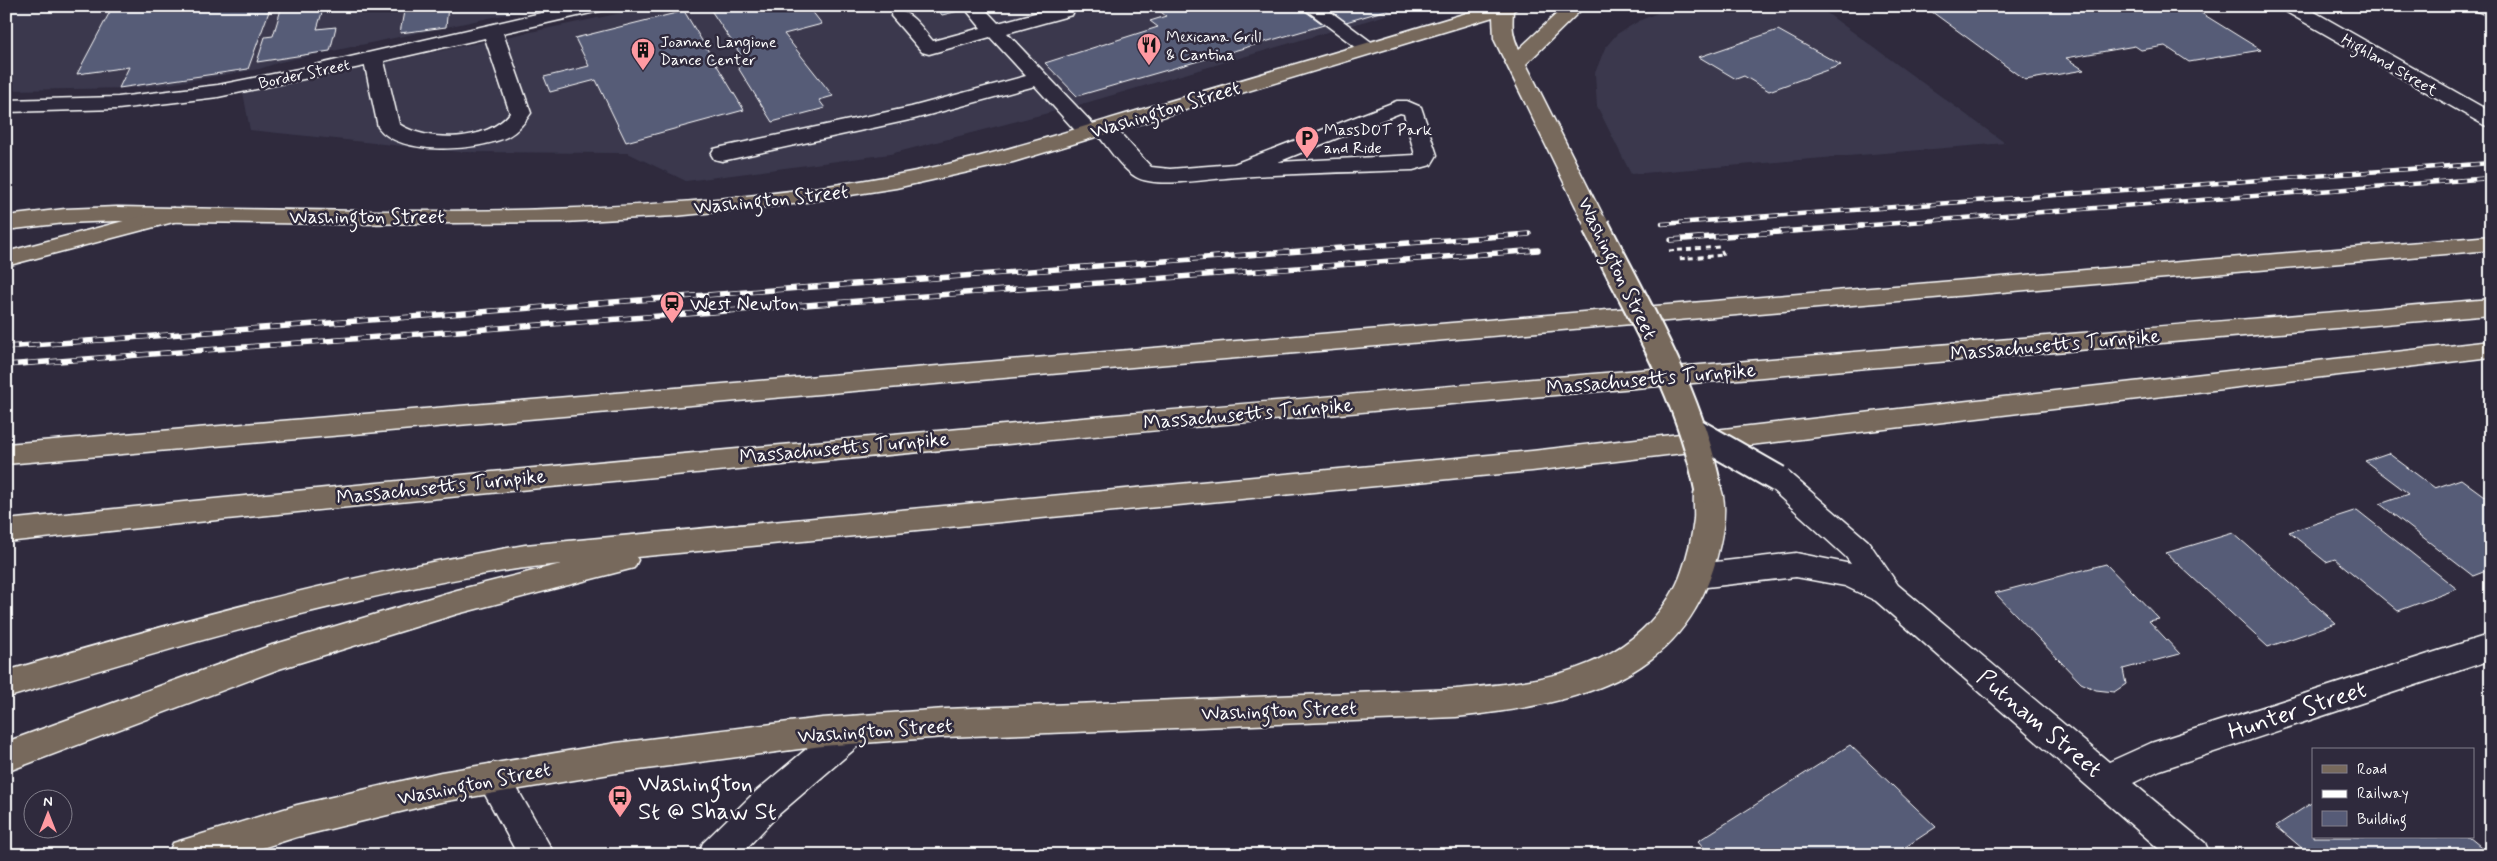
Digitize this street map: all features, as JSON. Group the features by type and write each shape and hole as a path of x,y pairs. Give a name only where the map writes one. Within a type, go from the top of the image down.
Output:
{"main road":[{"path":"1517,62 1531,51 1551,28 1576,6"},
{"name":"Washington Street","path":"6,223 64,216 520,216 731,205 854,190 932,175 1005,156 1506,7 1502,31 1676,386 1694,431 1704,463 1708,489 1709,529 1698,576 1674,617 1637,655 1601,675 1534,692 1493,699 1447,703 945,723 853,730 616,758 493,778 352,807 186,855"},
{"path":"6,259 173,215"},
{"path":"6,454 88,445 2491,243"},
{"name":"Massachusetts Turnpike","path":"6,531 470,482 856,446 2491,307"},
{"path":"6,685 174,635 360,586 448,568 525,556 1532,461 2491,349"},
{"path":"6,445 88,445"},
{"path":"6,757 246,667 314,645 457,602 701,540"}],"street":[{"name":"Border Street","path":"6,106 88,105 150,100 258,83 597,6"},
{"path":"1310,6 1368,47"},
{"name":"Highland Street","path":"2290,6 2491,121"},
{"path":"2482,6 2491,11"},
{"path":"900,16 930,48 1065,11"},
{"path":"977,12 1039,79 1145,173 1170,176 1238,170 1413,163 1423,160 1426,155 1414,111 1397,107 1238,170"},
{"path":"373,58 388,127 393,131 399,135 428,140 459,141 485,138 505,130 519,118 521,113 492,30"},
{"path":"722,154 914,114 1039,79"},
{"path":"2461,104 2491,101"},
{"name":"Putnam Street","path":"1694,431 1778,479 1857,549 1887,593 2192,855"},
{"name":"Putnam Street","path":"1698,576 1796,565 1851,576 1887,593"},
{"name":"Hunter Street","path":"2108,782 2128,768 2151,758 2491,647"},
{"path":"716,855 766,804 853,730"},
{"path":"493,778 537,855"}],"path":[{"path":"1668,251 1719,247 1724,255 1678,259"}],"shaded area":[{"path":"6,6 546,6 280,62 259,69 169,84 132,88 6,90"},
{"path":"655,6 1417,6 1075,106 890,154 686,181 628,153 460,152 250,130 243,92"},
{"path":"1674,6 1817,6 2005,143 1631,174 1597,106 1595,73 1605,48 1617,34 1641,20"}],"building":[{"path":"113,6 271,6 248,69 119,88 129,67 77,74"},
{"path":"282,6 324,6 317,29 336,27 330,51 257,62 265,37 273,36"},
{"path":"405,6 448,6 446,27 400,33"},
{"path":"708,6 808,6 822,24 784,34 833,96 819,100 825,108 772,122 737,66 747,64"},
{"path":"935,6 979,6 942,15"},
{"path":"1164,6 1298,6 1324,25 1077,96 1045,63 1158,27 1150,21 1166,16 1157,9"},
{"path":"1324,6 1400,6 1346,22"},
{"path":"1924,6 2190,6 2261,50 2189,62 2165,46 2141,50 2135,46 2066,58 2084,70 2025,80"},
{"name":"Joanne Langione Dance Center","path":"684,11 744,110 626,142 596,80 550,92 544,77 589,66 575,38"},
{"path":"1778,30 1841,65 1769,91 1744,76 1736,79 1699,57"},
{"path":"2388,453 2435,488 2461,479 2491,501 2491,569 2473,576 2380,504 2409,494 2365,461"},
{"path":"2357,510 2457,589 2398,611 2335,559 2326,562 2289,532"},
{"path":"2233,533 2336,623 2268,647 2166,553"},
{"path":"2106,564 2159,619 2149,621 2180,654 2123,669 2126,684 2114,692 2096,690 2081,683 1995,593"},
{"path":"1850,745 1936,827 1901,850 1905,855 1710,855 1698,841"},
{"path":"2312,803 2312,838 2470,838 2491,855 2310,855 2276,826"}],"railway":[{"path":"1662,224 2491,163"},
{"path":"1846,227 2491,178"},
{"path":"1671,240 1862,226"},
{"path":"6,347 1529,234"},
{"path":"6,365 1538,250"}],"place":[{"name":"Mexicana Grill & Cantina","path":"1149,66"},
{"name":"Joanne Langione Dance Center","path":"643,71"},
{"name":"MassDOT Park and Ride","path":"1307,159"},
{"name":"West Newton","path":"672,324"},
{"name":"Washington St @ Shaw St","path":"620,818"}]}
